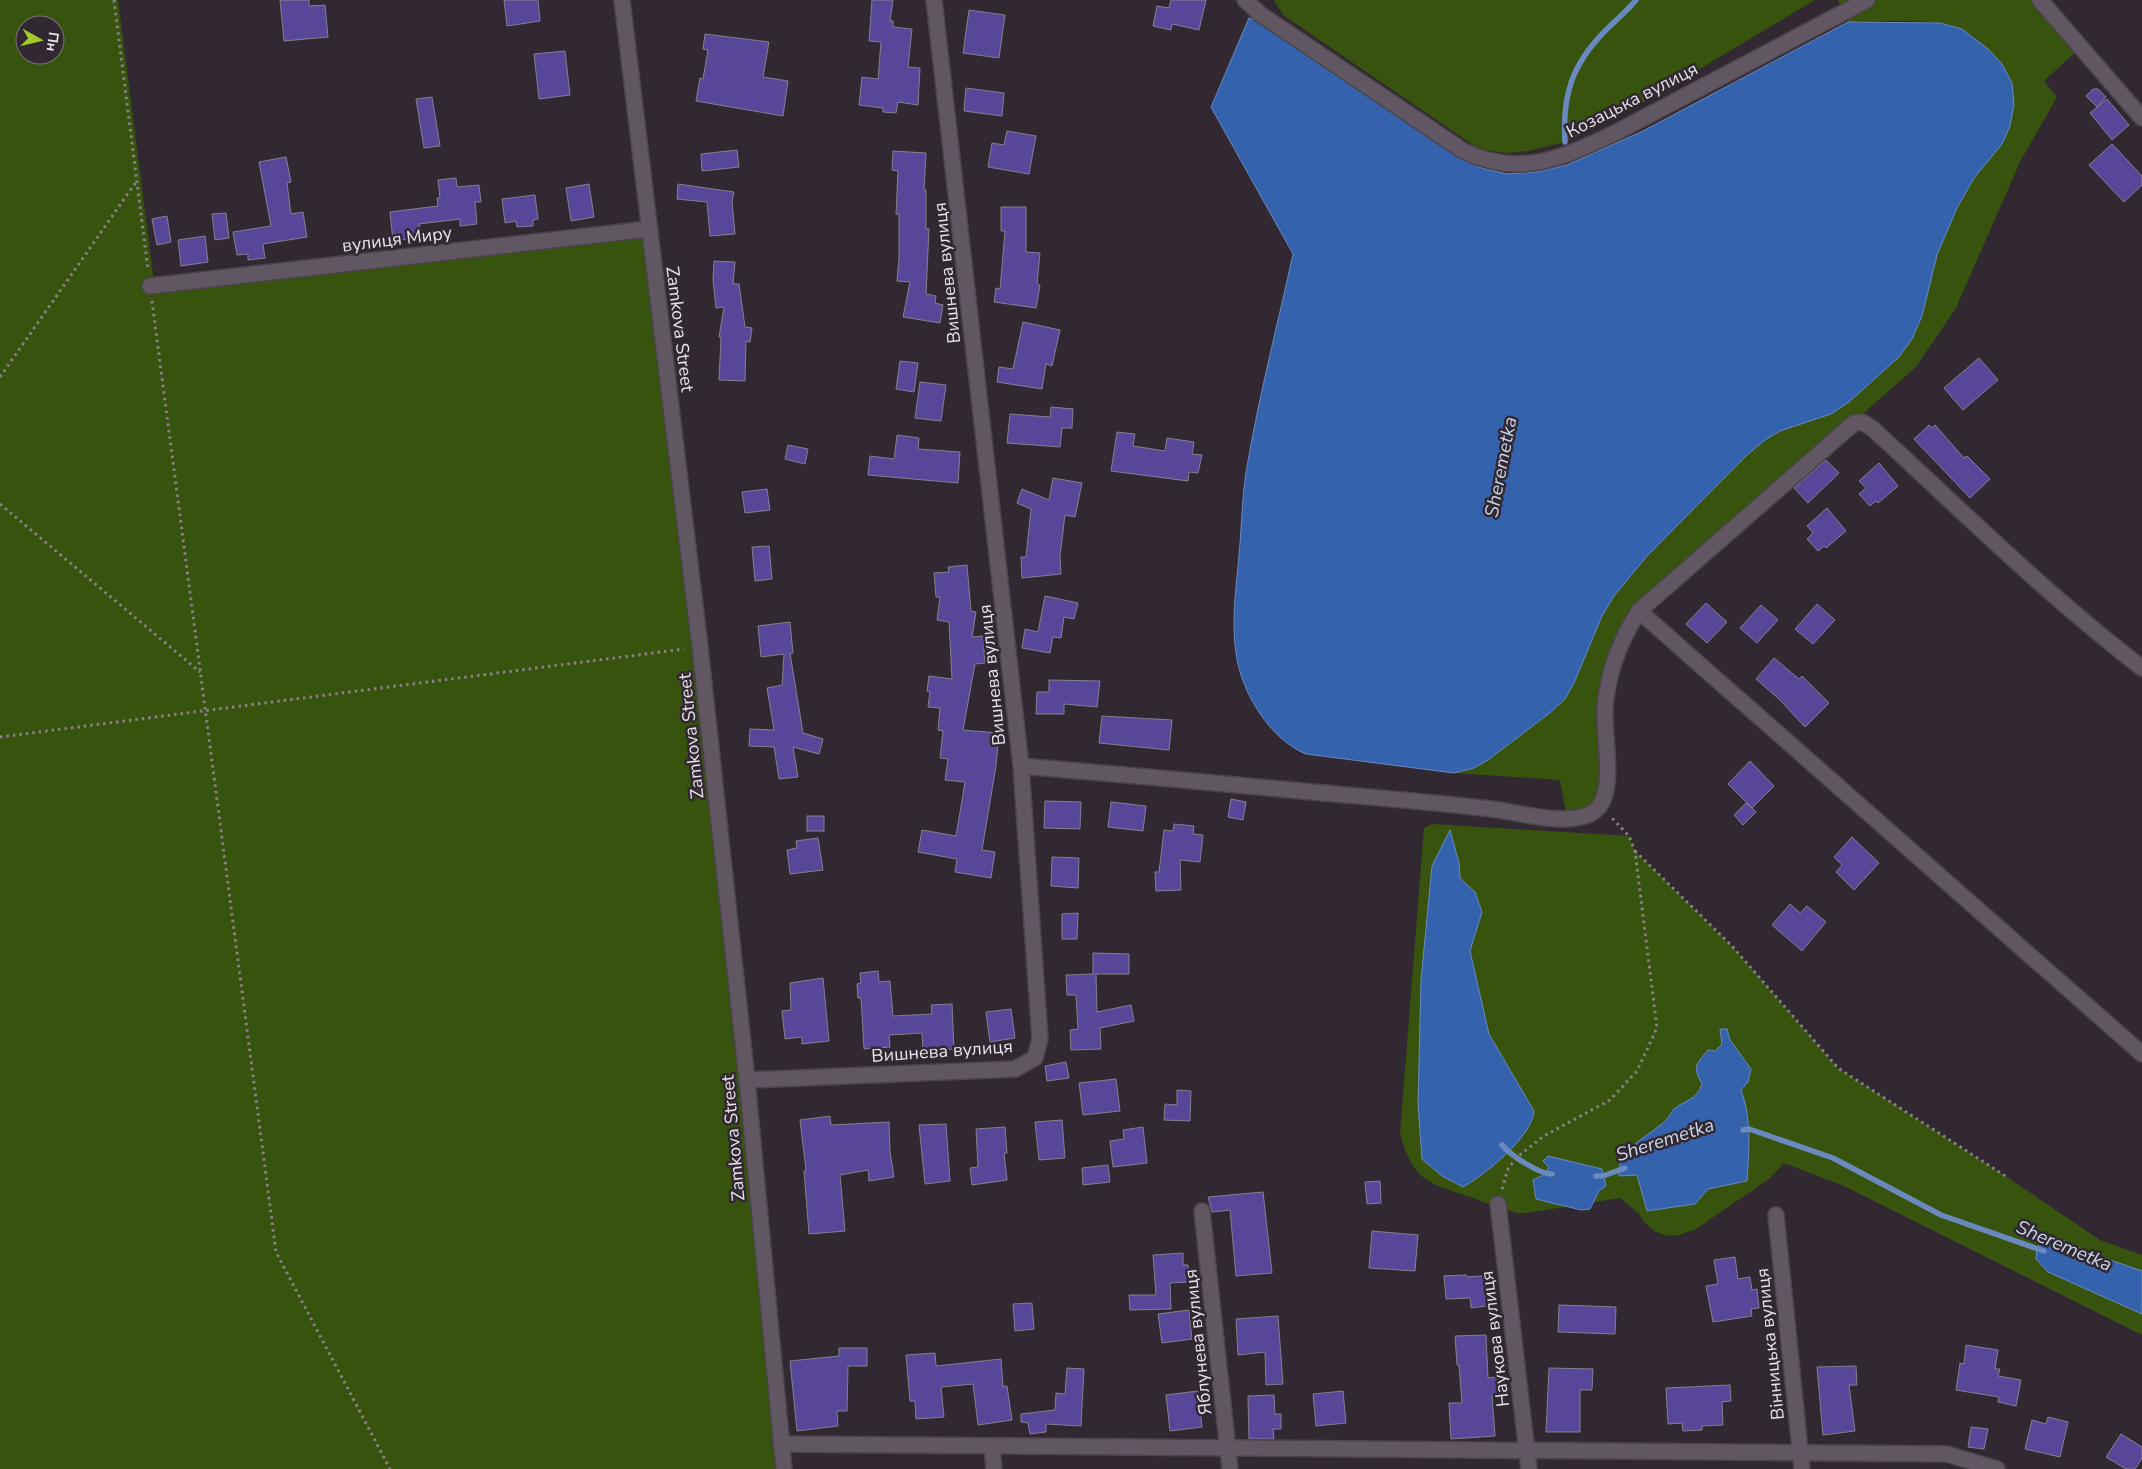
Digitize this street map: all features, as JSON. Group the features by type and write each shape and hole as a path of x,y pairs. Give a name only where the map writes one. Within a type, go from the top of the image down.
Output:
{"street":[{"name":"Zamkova Street","path":"622,0 700,647 747,1080 784,1469"},
{"name":"Вишнева вулиця","path":"747,1080 1015,1069 1035,1058 1040,1039 1021,766 934,0"},
{"name":"Козацька вулиця","path":"1246,0 1260,14 1462,150 1496,164 1518,165 1535,163 1573,152 1609,136 1867,0"},
{"path":"2040,0 2142,118"},
{"name":"вулиця Миру","path":"150,286 649,229"},
{"path":"1021,766 1452,804 1571,819 1585,817 1593,813 1600,806 1605,795 1604,719 1608,686 1623,638 1639,611 1854,423 1862,422 1872,428 2002,548 2109,642 2142,668"},
{"path":"1639,611 2142,1054"},
{"name":"Наукова вулиця","path":"1498,1204 1529,1469"},
{"name":"Яблунева вулиця","path":"1202,1211 1230,1469"},
{"name":"Вінницька вулиця","path":"1776,1216 1801,1462"},
{"path":"781,1444 1527,1452 1801,1462 1947,1454 1997,1469"},
{"path":"992,1446 994,1469"}],"path":[{"path":"114,0 276,1252 390,1469"},
{"path":"0,377 137,182"},
{"path":"0,504 200,672"},
{"path":"0,737 700,647"},
{"path":"1498,1204 1508,1169 1517,1157 1544,1136 1610,1100 1637,1072 1657,1028 1635,851 1629,836 1600,806"},
{"path":"1635,851 1732,946 1838,1068 2008,1177"}],"green space":[{"path":"0,0 118,0 155,290 649,229 784,1469 0,1469"},
{"path":"1274,0 1815,0 1634,108 1565,142 1528,151 1506,153 1479,149 1283,15"},
{"path":"1838,0 2040,0 2081,47 2044,81 2057,97 2020,162 1956,308 1916,367 1639,611 1616,656 1600,805 1567,819 1560,780 1454,773 1474,768 1488,760 1565,699 1574,683 1602,616 1614,596 1648,555 1747,455 1765,440 1780,431 1831,414 1930,280 1937,255 1957,208 1974,178 2002,64 1975,38 1953,26 1908,21 1848,22"},
{"path":"1432,824 1629,836 1635,851 1732,946 1838,1068 2007,1177 2100,1240 2142,1255 2142,1335 1844,1186 1784,1163 1769,1179 1696,1229 1679,1235 1667,1236 1654,1231 1638,1213 1620,1198 1518,1213 1443,1188 1424,1177 1410,1161 1400,1133 1424,828"}],"water":[{"path":"1249,18 1262,22 1478,167 1507,174 1537,172 1567,165 1641,132 1848,22 1940,23 1962,29 1987,48 2002,64 2012,83 2014,104 2010,126 2002,144 1974,178 1957,208 1937,255 1922,316 1912,339 1899,357 1849,402 1831,414 1780,431 1765,440 1747,455 1648,555 1614,596 1602,616 1574,683 1565,699 1488,760 1474,768 1454,773 1306,754 1282,739 1262,717 1247,691 1238,664 1234,623 1244,484 1258,409 1293,254 1211,107"},
{"path":"1450,830 1459,863 1460,878 1475,892 1482,912 1470,951 1489,1034 1534,1111 1531,1121 1517,1143 1484,1173 1463,1187 1442,1176 1422,1159 1418,1104 1421,980 1432,866"},
{"path":"1720,1029 1727,1029 1730,1040 1751,1069 1748,1082 1741,1090 1748,1124 1747,1181 1708,1189 1695,1204 1647,1211 1637,1175 1619,1176 1623,1158 1636,1143 1668,1118 1674,1109 1697,1093 1702,1084 1697,1073 1697,1066 1708,1050 1715,1051 1722,1044"},
{"path":"1548,1156 1602,1169 1606,1186 1599,1191 1590,1209 1581,1210 1536,1199 1533,1180 1545,1174 1549,1167 1543,1161"},
{"path":"2044,1237 2058,1238 2093,1254 2142,1271 2142,1314 2048,1272 2036,1259 2037,1248"}],"building":[{"path":"280,0 309,0 309,6 325,5 328,37 284,41"},
{"path":"504,0 538,0 540,21 507,26"},
{"path":"872,0 893,0 890,21 893,21 893,27 912,29 908,67 920,68 918,105 898,102 896,113 883,112 883,108 859,105 862,77 878,79 881,42 869,41"},
{"path":"1171,0 1206,0 1199,30 1172,24 1171,30 1153,26 1157,6 1169,8"},
{"path":"969,10 1005,15 999,58 963,53"},
{"path":"705,34 769,42 763,77 788,81 783,116 696,101 700,78 703,79 708,50 703,49"},
{"path":"565,51 570,95 539,99 534,54"},
{"path":"966,88 1004,93 1002,116 964,111"},
{"path":"2093,89 2098,89 2106,97 2097,107 2086,96"},
{"path":"432,97 440,146 424,148 416,99"},
{"path":"2107,99 2129,125 2112,140 2090,113"},
{"path":"1007,131 1036,136 1029,174 988,167 992,143 1004,145"},
{"path":"2112,144 2142,176 2142,185 2124,202 2089,165"},
{"path":"737,150 739,167 702,171 701,154"},
{"path":"893,151 926,153 924,190 926,190 926,229 929,229 926,294 936,296 935,303 943,305 940,323 903,317 910,282 897,281 899,259 899,214 896,214 898,171 892,170"},
{"path":"286,157 291,182 287,183 291,214 303,212 307,237 263,244 265,258 248,260 248,254 237,255 233,232 271,226 259,162"},
{"path":"456,178 457,187 479,185 481,202 475,202 477,224 460,226 460,219 419,224 421,237 393,241 390,212 438,206 437,198 440,198 438,180"},
{"path":"589,184 594,217 571,221 566,188"},
{"path":"678,184 734,192 732,201 735,234 710,236 707,202 677,199"},
{"path":"535,195 538,219 533,220 533,226 517,227 516,221 505,223 502,199"},
{"path":"1001,207 1026,207 1026,252 1040,253 1037,284 1040,285 1036,308 994,302 996,288 1000,289 1005,231 1001,231"},
{"path":"226,213 229,238 215,240 212,214"},
{"path":"167,216 171,242 157,245 152,219"},
{"path":"205,236 208,262 181,266 178,240"},
{"path":"714,261 735,262 733,284 739,284 745,327 752,328 750,342 746,341 745,381 719,380 721,337 719,337 724,307 716,308 713,280"},
{"path":"1023,322 1060,330 1052,366 1046,364 1042,389 997,382 999,367 1013,369"},
{"path":"1979,358 1998,380 1963,410 1944,388"},
{"path":"900,361 918,363 914,392 896,389"},
{"path":"920,382 946,385 941,421 915,418"},
{"path":"1051,407 1073,409 1072,428 1062,428 1060,447 1007,443 1010,414 1050,417"},
{"path":"1929,425 1932,428 1935,425 1964,458 1967,456 1990,479 1970,498 1914,439"},
{"path":"1117,432 1135,434 1133,446 1165,451 1167,438 1194,442 1192,454 1202,455 1198,473 1189,472 1188,481 1111,471"},
{"path":"897,435 919,438 918,449 960,452 958,483 868,475 870,456 894,459"},
{"path":"788,445 808,449 805,464 785,459"},
{"path":"1826,460 1839,473 1808,503 1794,488"},
{"path":"1879,463 1898,486 1878,503 1876,501 1870,506 1859,494 1866,488 1859,481"},
{"path":"1053,478 1082,483 1075,517 1065,515 1060,556 1061,574 1022,578 1021,557 1026,557 1031,509 1017,503 1022,489 1049,500"},
{"path":"767,489 770,510 745,513 742,492"},
{"path":"1827,508 1846,531 1826,548 1824,546 1818,551 1807,539 1813,533 1807,526"},
{"path":"769,546 772,579 755,581 752,547"},
{"path":"967,565 971,611 976,612 972,637 983,636 985,663 975,664 963,730 999,733 996,766 982,850 995,852 991,878 955,872 957,859 918,852 922,830 956,836 965,782 945,780 948,759 940,758 943,731 938,730 940,708 928,707 930,692 927,691 929,676 952,679 949,622 937,620 940,597 936,597 934,573 949,572 948,567"},
{"path":"1045,596 1078,603 1074,619 1064,617 1061,638 1053,637 1050,653 1022,648 1025,629 1038,632"},
{"path":"1706,603 1727,622 1707,643 1686,624"},
{"path":"1817,604 1835,620 1813,644 1795,629"},
{"path":"1761,605 1778,620 1757,643 1740,628"},
{"path":"790,622 793,653 790,653 803,733 823,739 819,754 793,747 798,777 779,779 774,747 749,746 750,729 774,730 767,688 782,685 784,654 761,657 758,626"},
{"path":"1774,658 1799,679 1802,676 1829,703 1805,727 1779,699 1756,679"},
{"path":"1049,680 1100,681 1097,707 1064,704 1064,714 1036,714 1037,692 1049,692"},
{"path":"1102,716 1172,720 1169,750 1099,743"},
{"path":"1750,761 1774,786 1752,808 1728,784"},
{"path":"1231,799 1246,802 1243,820 1228,817"},
{"path":"1045,801 1081,802 1080,829 1044,828"},
{"path":"1111,802 1146,806 1143,831 1108,827"},
{"path":"1746,803 1756,812 1743,825 1734,815"},
{"path":"807,816 824,816 824,831 807,831"},
{"path":"1174,824 1194,826 1193,834 1203,835 1200,862 1180,860 1181,890 1156,891 1155,872 1159,872 1164,830 1173,831"},
{"path":"1852,837 1879,863 1854,890 1836,872 1842,865 1834,857"},
{"path":"818,838 823,870 790,874 787,850 797,848 796,841"},
{"path":"1052,857 1079,858 1078,888 1051,886"},
{"path":"1790,904 1800,913 1807,906 1826,922 1802,951 1772,925"},
{"path":"1078,913 1077,939 1062,939 1062,914"},
{"path":"1093,953 1129,954 1129,974 1096,974 1097,1012 1131,1005 1134,1021 1100,1028 1101,1049 1071,1050 1070,1030 1078,1029 1076,995 1067,995 1066,975 1093,974"},
{"path":"878,971 879,982 890,981 893,1016 932,1014 931,1005 952,1004 954,1049 923,1051 922,1033 889,1035 890,1047 864,1049 861,998 858,998 857,984 861,983 860,973"},
{"path":"823,978 829,1041 802,1044 802,1037 785,1039 782,1011 791,1010 790,983"},
{"path":"1011,1009 1015,1038 990,1042 986,1012"},
{"path":"1066,1062 1069,1078 1047,1081 1045,1066"},
{"path":"1116,1079 1120,1111 1083,1115 1079,1083"},
{"path":"1177,1090 1191,1091 1190,1121 1164,1120 1165,1104 1177,1105"},
{"path":"830,1116 831,1125 889,1122 890,1152 894,1177 869,1181 868,1170 840,1175 845,1231 809,1234 804,1171 806,1170 800,1120"},
{"path":"1062,1120 1065,1158 1039,1160 1035,1122"},
{"path":"946,1124 950,1181 925,1184 919,1125"},
{"path":"1005,1127 1007,1153 1004,1153 1007,1180 972,1185 970,1168 978,1167 976,1129"},
{"path":"1143,1127 1147,1163 1113,1167 1110,1141 1124,1139 1123,1130"},
{"path":"1108,1165 1110,1182 1083,1185 1082,1168"},
{"path":"1380,1181 1381,1203 1367,1204 1365,1182"},
{"path":"1263,1192 1272,1273 1236,1276 1230,1210 1212,1212 1208,1197"},
{"path":"1372,1231 1418,1235 1415,1271 1369,1268"},
{"path":"1183,1253 1183,1265 1188,1265 1189,1282 1170,1283 1171,1309 1130,1310 1129,1295 1156,1295 1153,1255"},
{"path":"1735,1257 1738,1279 1750,1277 1752,1290 1757,1289 1759,1308 1751,1309 1752,1316 1713,1322 1706,1286 1718,1284 1714,1260"},
{"path":"1466,1275 1467,1277 1492,1275 1495,1305 1471,1308 1470,1298 1446,1299 1444,1276"},
{"path":"1032,1303 1034,1329 1015,1331 1013,1304"},
{"path":"1559,1305 1616,1307 1615,1334 1558,1332"},
{"path":"1189,1310 1192,1339 1162,1343 1158,1314"},
{"path":"1278,1316 1283,1384 1266,1385 1265,1352 1238,1355 1236,1319"},
{"path":"1486,1335 1488,1378 1497,1377 1498,1394 1492,1395 1495,1436 1451,1439 1449,1403 1462,1403 1455,1336"},
{"path":"1966,1345 1998,1350 1995,1369 2000,1369 1998,1376 2021,1380 2016,1406 1998,1402 1999,1397 1956,1390 1960,1363 1964,1364"},
{"path":"839,1348 867,1348 867,1366 848,1366 847,1411 837,1411 838,1426 797,1431 790,1361 839,1356"},
{"path":"935,1353 936,1366 1001,1359 1003,1387 1007,1386 1012,1420 978,1425 973,1384 941,1387 944,1417 916,1419 915,1401 910,1401 906,1355"},
{"path":"1856,1366 1857,1385 1849,1385 1855,1431 1823,1435 1817,1367"},
{"path":"1067,1368 1084,1369 1081,1426 1046,1424 1046,1432 1030,1434 1028,1423 1021,1422 1021,1414 1055,1410 1056,1393 1065,1394"},
{"path":"1549,1368 1593,1369 1592,1390 1580,1390 1580,1432 1546,1432"},
{"path":"1730,1385 1731,1401 1722,1402 1723,1425 1702,1426 1702,1430 1683,1431 1682,1423 1668,1424 1666,1388"},
{"path":"1198,1391 1202,1427 1170,1431 1166,1395"},
{"path":"1343,1391 1346,1423 1316,1426 1313,1394"},
{"path":"1274,1395 1275,1414 1281,1414 1281,1429 1273,1429 1274,1439 1249,1439 1248,1396"},
{"path":"2048,1417 2068,1422 2060,1457 2025,1449 2032,1420 2046,1424"},
{"path":"1971,1427 1988,1429 1984,1449 1968,1447"},
{"path":"2121,1434 2142,1447 2142,1458 2135,1469 2126,1469 2106,1457"}],"waterway":[{"name":"Sheremetka","path":"1565,142 1565,109 1577,68 1594,43 1636,0"},
{"name":"Sheremetka","path":"1743,1130 1749,1129 1833,1158 1941,1215 2044,1251"},
{"name":"Sheremetka","path":"1502,1145 1511,1154 1525,1163 1540,1171 1552,1174"},
{"name":"Sheremetka","path":"1596,1176 1603,1176 1625,1168"}]}
